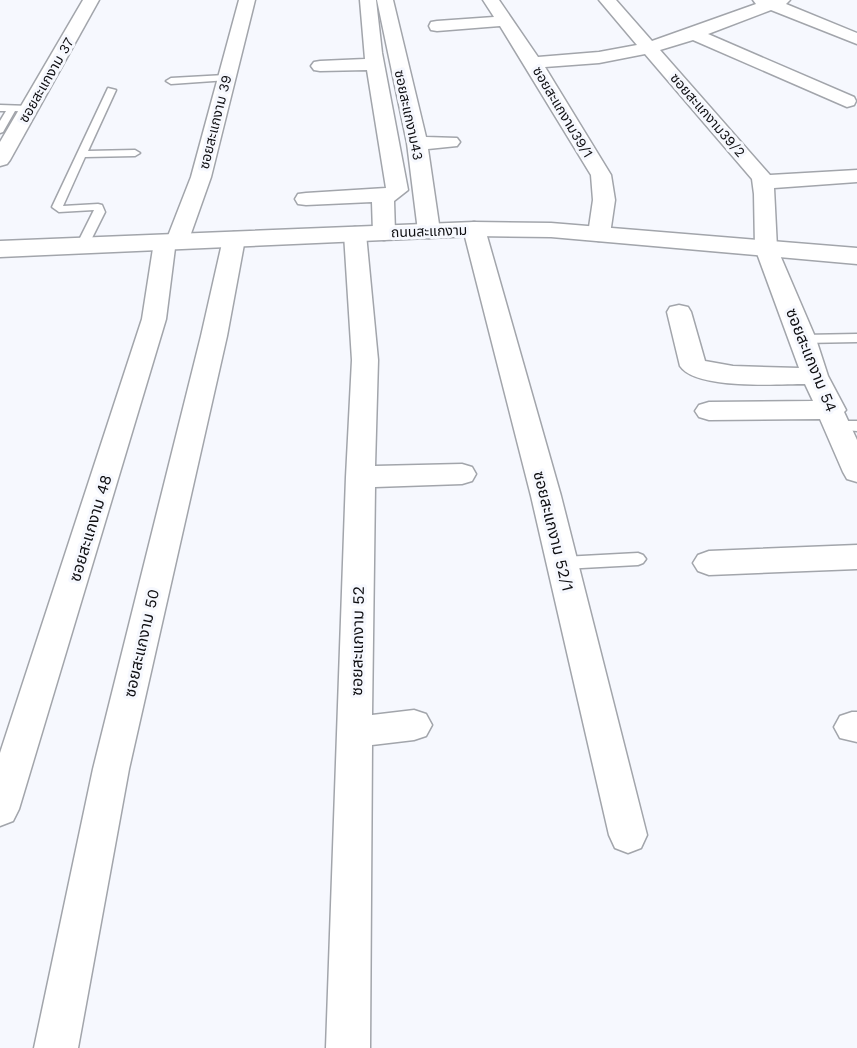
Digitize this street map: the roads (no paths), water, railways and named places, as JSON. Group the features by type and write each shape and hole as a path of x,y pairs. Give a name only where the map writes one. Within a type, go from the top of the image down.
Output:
{"street":[{"name":"ซอยสะแกงาม 37","path":"0,160 21,109 91,0"},
{"name":"ซอยสะแกงาม 39","path":"171,242 201,177 247,0"},
{"path":"306,199 390,195 397,190 375,64 368,0"},
{"name":"ซอยสะแกงาม43","path":"386,0 417,143 429,231"},
{"name":"ซอยสะแกงาม39/1","path":"491,0 533,63 601,175 604,200 599,234"},
{"name":"ซอยสะแกงาม39/2","path":"607,0 754,169 762,182"},
{"path":"533,63 619,55 692,33 772,1 857,39"},
{"path":"437,26 504,21"},
{"path":"692,33 848,101"},
{"path":"320,66 375,64"},
{"path":"417,143 450,142"},
{"path":"766,248 762,182 857,176"},
{"name":"ซอยสะแกงาม 52","path":"348,1048 360,477 369,233 383,199 390,195"},
{"name":"ถนนสะแกงาม","path":"1,252 82,246 474,229 551,230 857,256"},
{"name":"ซอยสะแกงาม 52/1","path":"474,229 563,563 628,835"},
{"name":"ซอยสะแกงาม 50","path":"56,1048 111,769 214,336 234,239"},
{"name":"ซอยสะแกงาม 48","path":"0,809 102,491 154,319 171,242"},
{"name":"ซอยสะแกงาม 54","path":"766,248 803,339 815,376 842,421 857,472"},
{"path":"680,312 693,366 699,370 722,374 815,376"},
{"path":"709,411 842,421"},
{"path":"360,477 462,474"},
{"path":"709,563 857,558"},
{"path":"356,732 414,725"}],"lane":[{"path":"171,81 225,78"},
{"path":"82,246 100,212 98,207 59,209 57,207 111,90"},
{"path":"0,108 21,109"},
{"path":"0,130 21,109"},
{"path":"81,154 135,153"},
{"path":"803,339 857,338"},
{"path":"563,563 638,559"}]}
